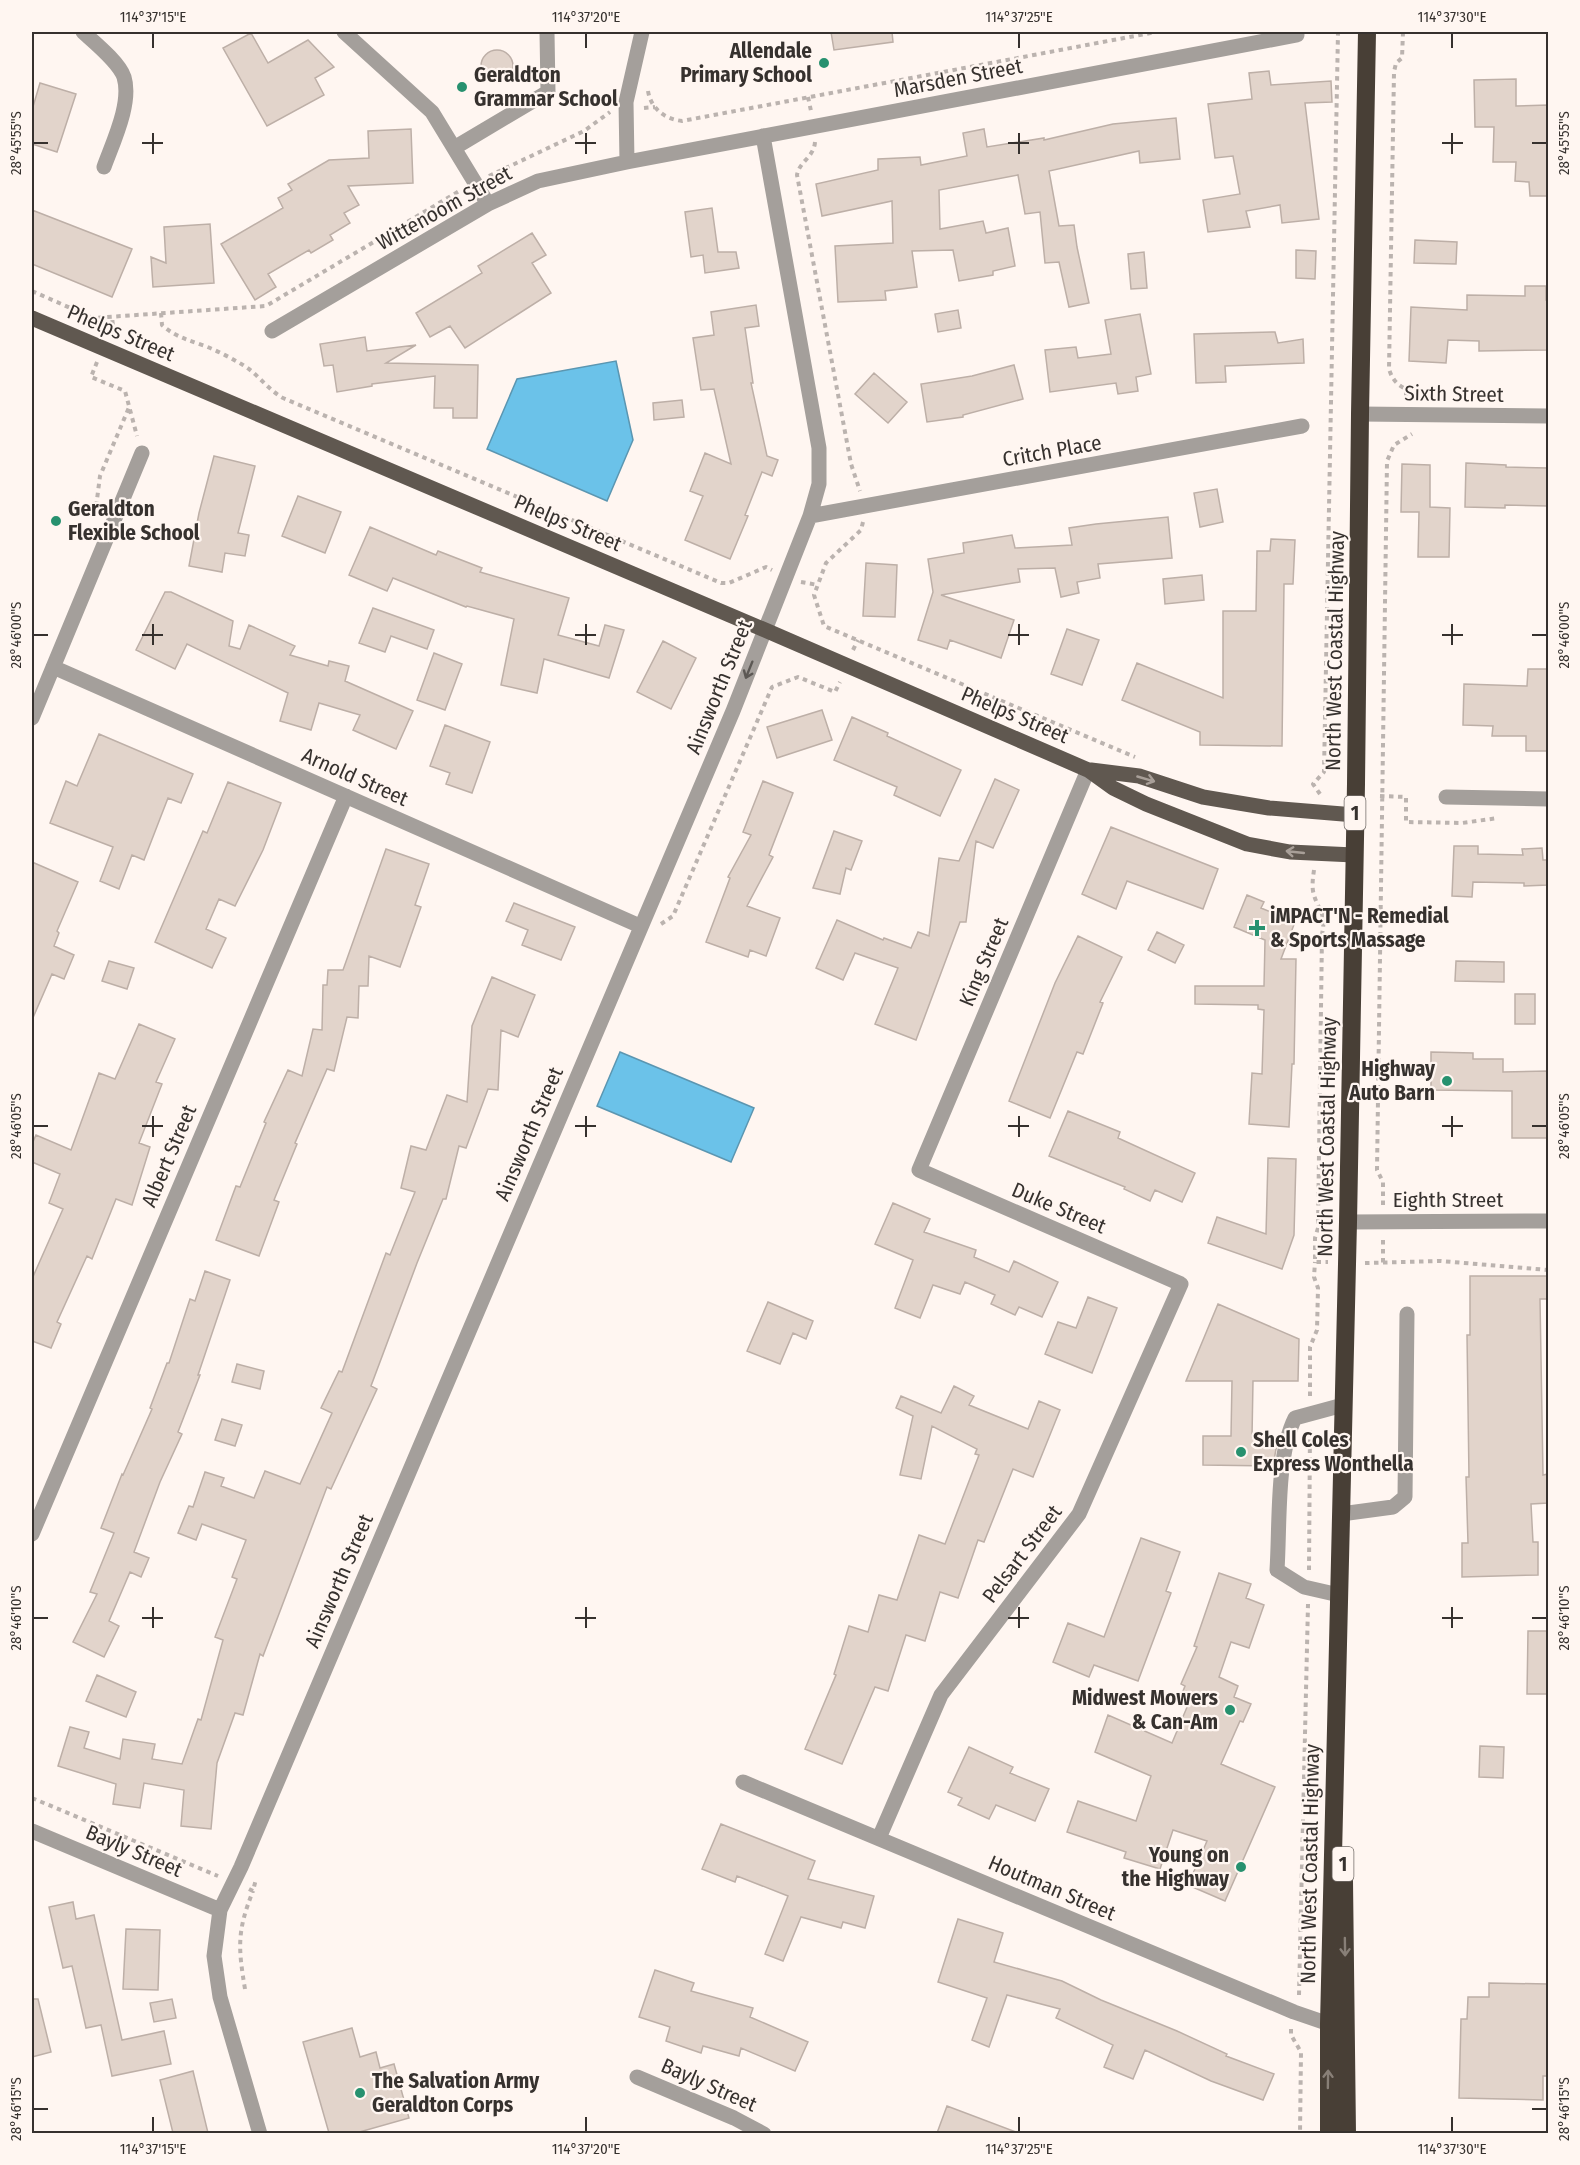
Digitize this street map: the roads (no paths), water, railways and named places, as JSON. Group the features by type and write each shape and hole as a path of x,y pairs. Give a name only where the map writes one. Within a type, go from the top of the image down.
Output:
{"highway":[{"name":"North West Coastal Highway","path":"1329,2133 1338,2025 1339,1595 1348,1222 1367,32"},
{"name":"North West Coastal Highway","path":"1338,2025 1347,2133"}],"main road":[{"name":"Phelps Street","path":"32,318 1088,770 1113,788 1146,804 1247,844 1290,852 1354,855"},
{"name":"Phelps Street","path":"1088,770 1139,776 1203,797 1258,807 1355,815"}],"street":[{"path":"83,32 124,75 125,95 122,117 104,167"},
{"path":"344,32 432,112 488,204"},
{"path":"454,148 548,92 547,32"},
{"path":"627,162 626,102 642,32"},
{"name":"Marsden Street","path":"627,162 1297,35"},
{"name":"Ainsworth Street","path":"260,2133 220,1997 214,1956 220,1910 241,1867 733,711 810,516 819,483 819,448 763,136"},
{"name":"Wittenoom Street","path":"272,331 488,204 538,181 627,162"},
{"name":"Sixth Street","path":"1360,414 1548,416"},
{"name":"Critch Place","path":"810,516 1302,426"},
{"path":"32,718 142,453"},
{"name":"Arnold Street","path":"53,667 640,926"},
{"name":"King Street","path":"919,1170 1088,770"},
{"name":"Albert Street","path":"32,1534 346,796"},
{"path":"1446,797 1548,800"},
{"name":"Duke Street","path":"919,1170 1181,1284"},
{"name":"Eighth Street","path":"1348,1222 1548,1221"},
{"name":"Pelsart Street","path":"879,1838 941,1695 1079,1514 1181,1284"},
{"path":"1341,1514 1393,1507 1405,1497 1407,1314"},
{"path":"1339,1595 1304,1587 1277,1570 1281,1490 1288,1432 1295,1418 1343,1405"},
{"name":"Houtman Street","path":"743,1782 1283,2008 1338,2025"},
{"name":"Bayly Street","path":"32,1831 220,1910"},
{"name":"Bayly Street","path":"637,2077 764,2133"}],"water":[{"path":"616,361 633,440 607,501 487,449 517,379"},
{"path":"620,1052 754,1108 731,1162 597,1106"}],"place":[{"name":"Allendale Primary School","path":"824,63"},
{"name":"Geraldton Grammar School","path":"462,87"},
{"name":"Geraldton Flexible School","path":"56,521"},
{"name":"iMPACT'N - Remedial & Sports Massage","path":"1257,928"},
{"name":"Highway Auto Barn","path":"1447,1081"},
{"name":"Shell Coles Express Wonthella","path":"1241,1452"},
{"name":"Midwest Mowers & Can-Am","path":"1230,1710"},
{"name":"Young on the Highway","path":"1241,1867"},
{"name":"The Salvation Army Geraldton Corps","path":"360,2093"}]}
